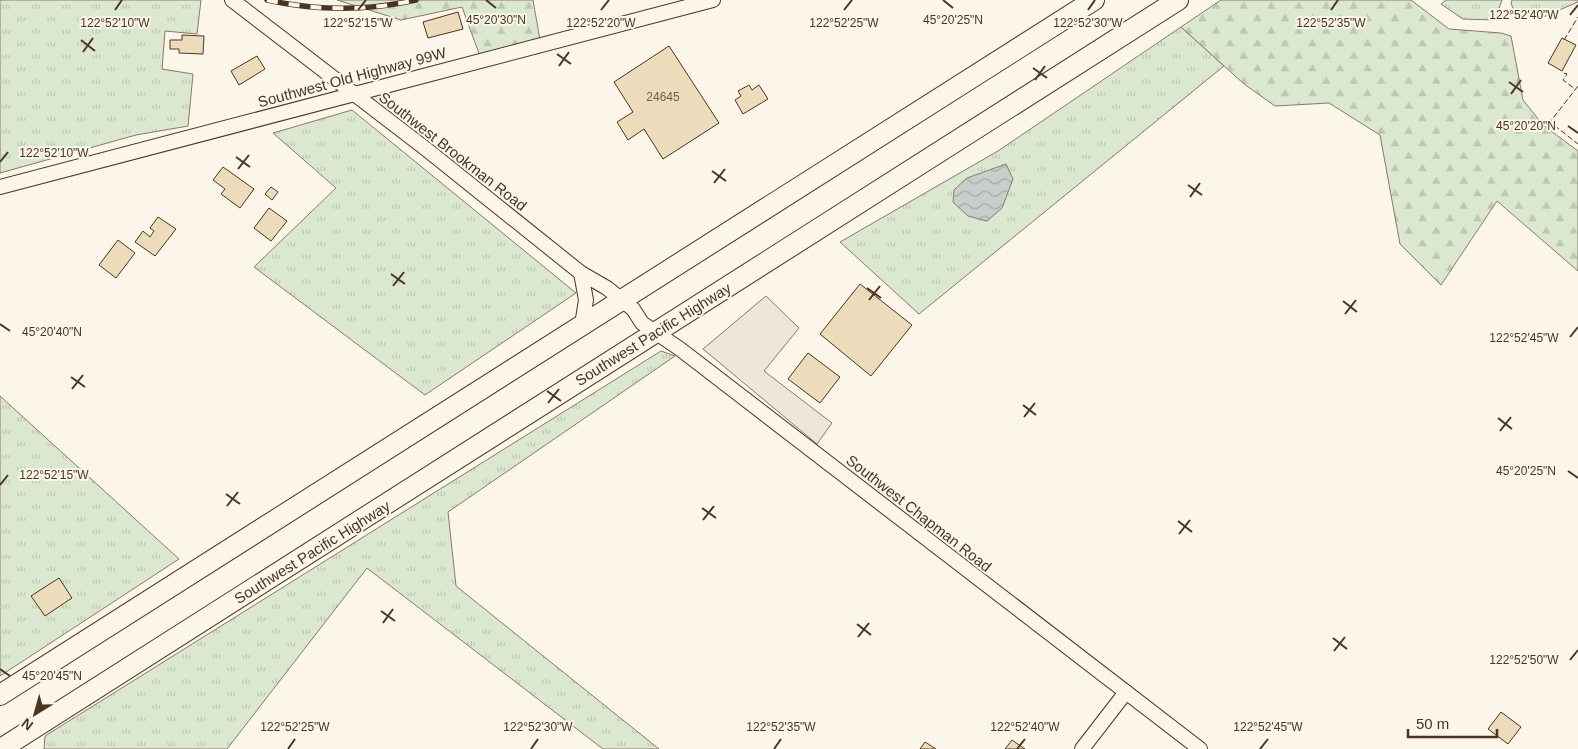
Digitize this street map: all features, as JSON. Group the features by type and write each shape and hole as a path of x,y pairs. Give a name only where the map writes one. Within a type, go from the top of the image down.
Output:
{"highway":[{"path":"0,695 1094,0"},
{"name":"Southwest Pacific Highway","path":"1,749 1178,0"}],"street":[{"name":"Southwest Brookman Road","path":"232,0 426,149 581,273 621,300"},
{"name":"Southwest Old Highway 99W","path":"0,187 352,93 713,0"},
{"path":"581,273 586,300 582,325"},
{"name":"Southwest Chapman Road","path":"621,300 633,309 642,323 1200,749"},
{"path":"1082,749 1126,692"}],"green space":[{"path":"0,0 201,0 197,34 165,31 162,69 193,74 188,126 136,135 0,173"},
{"path":"337,0 533,0 540,40 480,56 462,7 401,20"},
{"path":"1221,0 1411,0 1449,29 1501,33 1511,36 1523,100 1543,125 1578,151 1578,271 1497,201 1441,285 1400,244 1380,135 1329,103 1275,106 1244,84 1181,27"},
{"path":"1446,0 1502,0 1495,20 1463,19 1441,4"},
{"path":"1512,0 1578,0 1578,2 1541,18 1516,17 1511,3"},
{"path":"1181,27 1224,66 919,314 840,242 998,151"},
{"path":"352,110 576,293 425,395 254,267 336,188 273,133"},
{"path":"661,351 675,356 448,512 456,586 659,749 603,749 367,568 227,749 44,749 45,736"},
{"path":"0,396 179,559 0,676"}],"shaded area":[{"path":"766,296 799,328 764,371 832,423 817,444 703,349"}],"water":[{"path":"1006,164 1013,179 1002,208 987,221 968,216 953,202 954,190 967,178"}],"building":[{"path":"458,12 463,29 428,38 423,22"},
{"path":"182,35 204,36 203,54 179,53 179,49 170,49 170,40 182,40"},
{"path":"1562,38 1576,45 1562,71 1548,63"},
{"path":"669,46 719,123 663,159 644,129 628,140 617,122 633,112 614,82"},
{"path":"257,56 265,69 239,85 231,71"},
{"path":"749,85 752,90 759,85 768,99 743,114 735,100 741,96 738,91"},
{"path":"223,167 254,189 240,208 221,194 225,189 213,180"},
{"path":"271,187 278,192 272,200 265,194"},
{"path":"269,208 287,221 271,241 254,228"},
{"path":"158,217 176,229 155,256 135,242 143,231 150,237 154,231 150,228"},
{"path":"118,240 135,253 116,278 99,265"},
{"path":"860,284 912,325 871,376 820,334"},
{"path":"808,353 840,377 820,403 788,379"},
{"path":"59,578 72,598 45,616 31,596"},
{"path":"1501,712 1521,727 1508,744 1488,729"},
{"path":"1012,740 1025,749 1005,749"},
{"path":"925,742 936,749 920,749"}],"railway":[{"path":"267,0 323,8 361,8 416,0"}],"fence":[{"path":"1564,40 1578,17"},
{"path":"1564,73 1567,74 1563,80 1575,89"},
{"path":"1578,86 1550,122 1578,144"}]}
